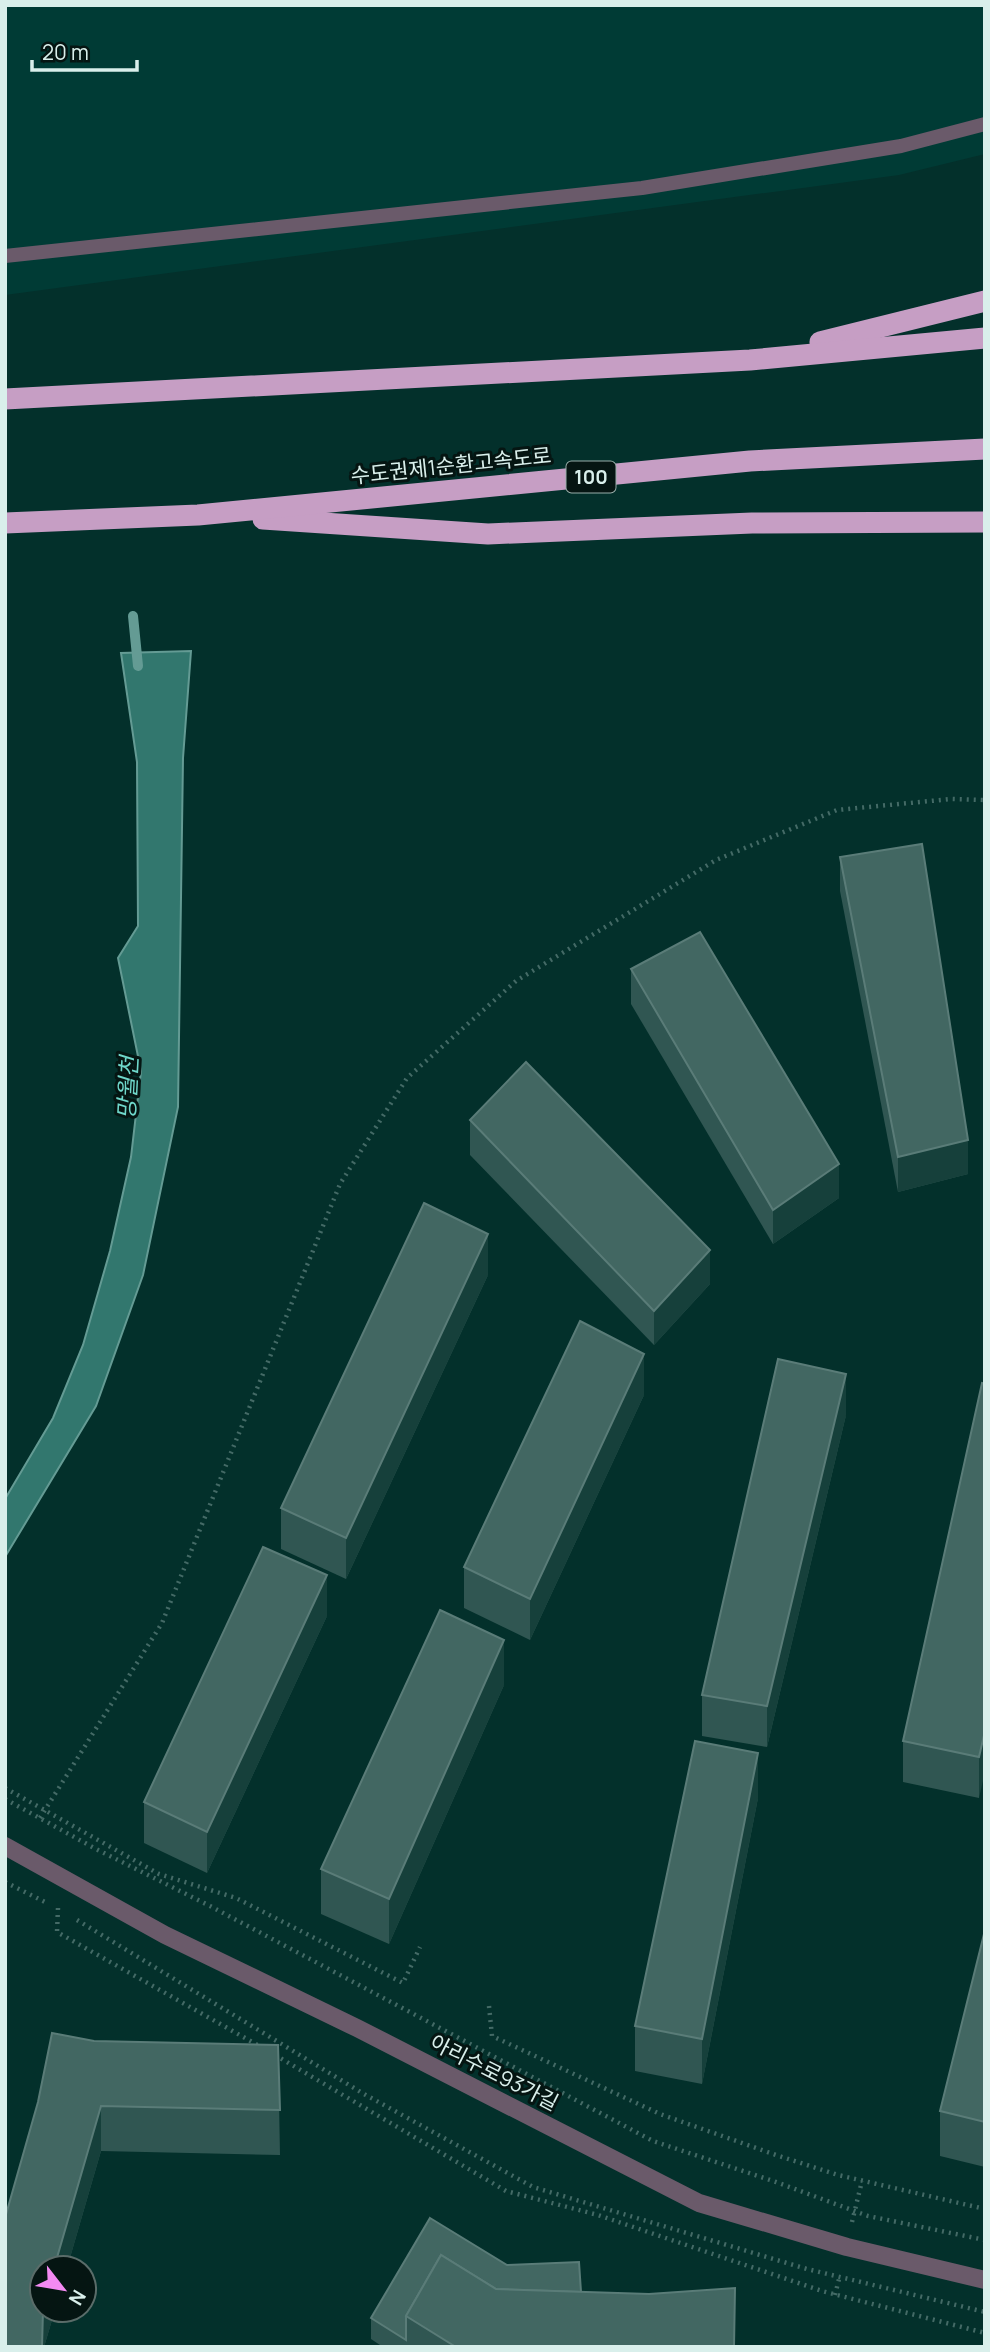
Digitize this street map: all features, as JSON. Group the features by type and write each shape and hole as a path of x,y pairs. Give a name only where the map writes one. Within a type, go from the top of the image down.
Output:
{"highway":[{"path":"750,360 985,302"},
{"path":"5,400 750,360 985,338"},
{"name":"수도권제1순환고속도로","path":"5,523 198,515 750,461 985,449"},
{"path":"198,515 488,534 752,523 985,522"}],"street":[{"name":"아리수로93가길","path":"5,1846 166,1935 357,2028 699,2203 846,2247 985,2280"}],"lane":[{"path":"5,256 642,188 901,146 985,124"}],"path":[{"path":"40,1818 162,1623 340,1184 407,1078 516,981 716,860 837,810 951,799 985,800"},
{"path":"5,1788 159,1874 236,1898 403,1983 419,1947"},
{"path":"5,1799 653,2141 868,2216 985,2240"},
{"path":"5,1882 58,1908 364,2094 533,2187 807,2269 985,2312"},
{"path":"58,1908 57,1932 261,2047"},
{"path":"489,2006 492,2036 660,2114 838,2175 985,2209"},
{"path":"273,2054 506,2191 598,2216 822,2291 985,2333"}],"shaded area":[{"path":"5,5 985,5 985,154 899,175 5,295"},
{"path":"191,651 183,758 178,1107 143,1275 96,1406 5,1557 5,1499 53,1418 83,1345 110,1251 131,1157 141,1071 118,958 138,926 137,762 121,653"}],"building":[{"path":"922,844 968,1140 898,1157 840,857"},
{"path":"700,932 839,1164 773,1210 631,969"},
{"path":"526,1062 710,1250 654,1311 470,1120"},
{"path":"424,1203 488,1234 346,1538 281,1508"},
{"path":"580,1321 644,1354 530,1599 464,1567"},
{"path":"778,1359 846,1374 767,1706 702,1695"},
{"path":"982,1383 985,1384 985,1731 979,1757 903,1741"},
{"path":"263,1547 327,1575 207,1832 144,1802"},
{"path":"440,1610 504,1640 389,1899 321,1869"},
{"path":"695,1741 758,1753 702,2039 635,2026"},
{"path":"985,1930 985,2122 940,2111"},
{"path":"52,2033 94,2041 278,2045 280,2110 101,2106 58,2254 28,2254 28,2324 43,2324 42,2347 5,2347 5,2218 38,2102"},
{"path":"430,2218 507,2265 579,2262 581,2292 496,2289 441,2255 406,2316 406,2340 371,2318"},
{"path":"441,2255 496,2289 649,2294 735,2288 734,2347 456,2347 406,2316"}],"waterway":[{"name":"망월천","path":"133,616 138,666"}]}
